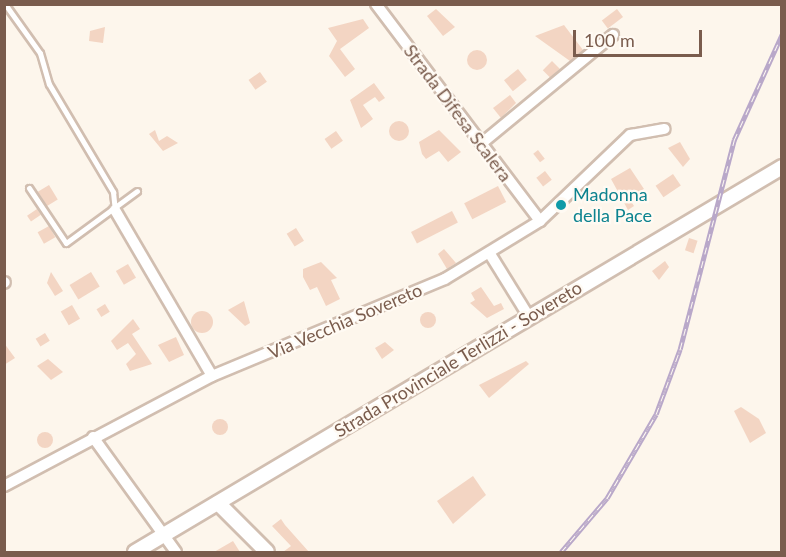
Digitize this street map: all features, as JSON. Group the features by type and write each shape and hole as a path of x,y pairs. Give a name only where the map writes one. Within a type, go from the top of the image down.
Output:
{"street":[{"name":"Strada Difesa Scalera","path":"376,4 540,221"},
{"path":"482,143 613,35"},
{"name":"Via Vecchia Sovereto","path":"4,486 212,376 396,301 490,254 540,221 630,135 664,129"},
{"name":"Strada Provinciale Terlizzi - Sovereto","path":"135,552 782,167"},
{"path":"115,210 212,376"},
{"path":"490,254 529,316"},
{"path":"93,437 176,552"},
{"path":"224,500 267,552"}],"lane":[{"path":"5,4 40,54 49,84 113,192 115,210"},
{"path":"29,188 66,243 115,210 137,191"}],"building":[{"path":"436,9 455,27 443,36 427,16"},
{"path":"617,9 623,17 608,28 602,20"},
{"path":"363,19 369,28 340,49 355,69 345,77 329,56 337,41 328,28"},
{"path":"564,25 583,50 570,61 535,36"},
{"path":"105,27 103,43 89,41 90,31"},
{"path":"473,50 481,50 487,56 487,64 481,70 473,70 467,64 467,56"},
{"path":"552,61 560,69 551,78 543,70"},
{"path":"518,69 527,80 513,91 504,80"},
{"path":"260,72 267,82 255,90 249,80"},
{"path":"374,83 385,98 379,102 375,97 363,105 373,119 361,128 350,100"},
{"path":"510,95 516,103 501,118 493,108"},
{"path":"399,121 406,124 409,131 406,138 399,141 392,138 389,131 392,124"},
{"path":"155,130 159,141 167,136 178,143 163,151 149,134"},
{"path":"439,130 461,152 448,162 439,151 426,159 422,154 419,142"},
{"path":"336,131 343,141 331,149 325,139"},
{"path":"680,142 690,159 683,167 668,148"},
{"path":"538,150 545,159 540,162 533,154"},
{"path":"630,168 644,189 629,198 634,206 628,210 611,179"},
{"path":"545,171 552,180 543,186 536,178"},
{"path":"673,174 681,186 663,197 656,186"},
{"path":"49,185 58,200 47,206 38,192"},
{"path":"498,186 506,202 472,219 464,203"},
{"path":"37,209 41,215 31,222 27,216"},
{"path":"452,211 458,223 417,243 411,232"},
{"path":"49,226 55,237 44,244 38,232"},
{"path":"296,228 304,241 295,247 287,234"},
{"path":"689,238 698,241 694,253 685,250"},
{"path":"444,249 456,263 447,269 438,254"},
{"path":"665,261 669,267 659,280 652,271"},
{"path":"321,262 337,278 331,280 340,299 326,306 317,287 310,290 303,277 303,269"},
{"path":"128,264 136,278 124,285 116,271"},
{"path":"51,272 63,291 55,296 47,283"},
{"path":"91,272 100,287 78,299 70,285"},
{"path":"481,287 494,306 501,303 504,309 487,318 470,303 475,300 471,293"},
{"path":"244,301 250,323 245,326 228,310"},
{"path":"105,304 110,312 101,317 97,309"},
{"path":"72,305 80,319 69,325 61,312"},
{"path":"202,311 210,314 213,322 210,330 202,333 194,330 191,322 194,314"},
{"path":"428,312 436,320 428,328 420,320"},
{"path":"133,319 140,329 132,334 152,364 130,371 126,364 136,354 128,343 117,350 111,341"},
{"path":"45,333 50,341 40,346 36,339"},
{"path":"176,337 184,355 169,362 158,345"},
{"path":"385,342 394,350 382,359 375,348"},
{"path":"4,343 15,358 4,365"},
{"path":"48,359 63,372 51,380 37,366"},
{"path":"526,361 529,364 489,398 479,385"},
{"path":"741,407 759,419 766,433 750,443 734,411"},
{"path":"217,419 223,419 228,427 226,433 217,435 212,430 212,424"},
{"path":"45,432 53,440 45,448 37,440"},
{"path":"473,476 486,495 453,524 437,501"},
{"path":"281,519 309,552 283,552 291,546 272,526"},
{"path":"233,541 240,552 214,552"}],"railway":[{"path":"561,552 607,498 656,414 680,349 734,140 782,34"}],"place":[{"name":"Madonna della Pace","path":"561,205"}]}
